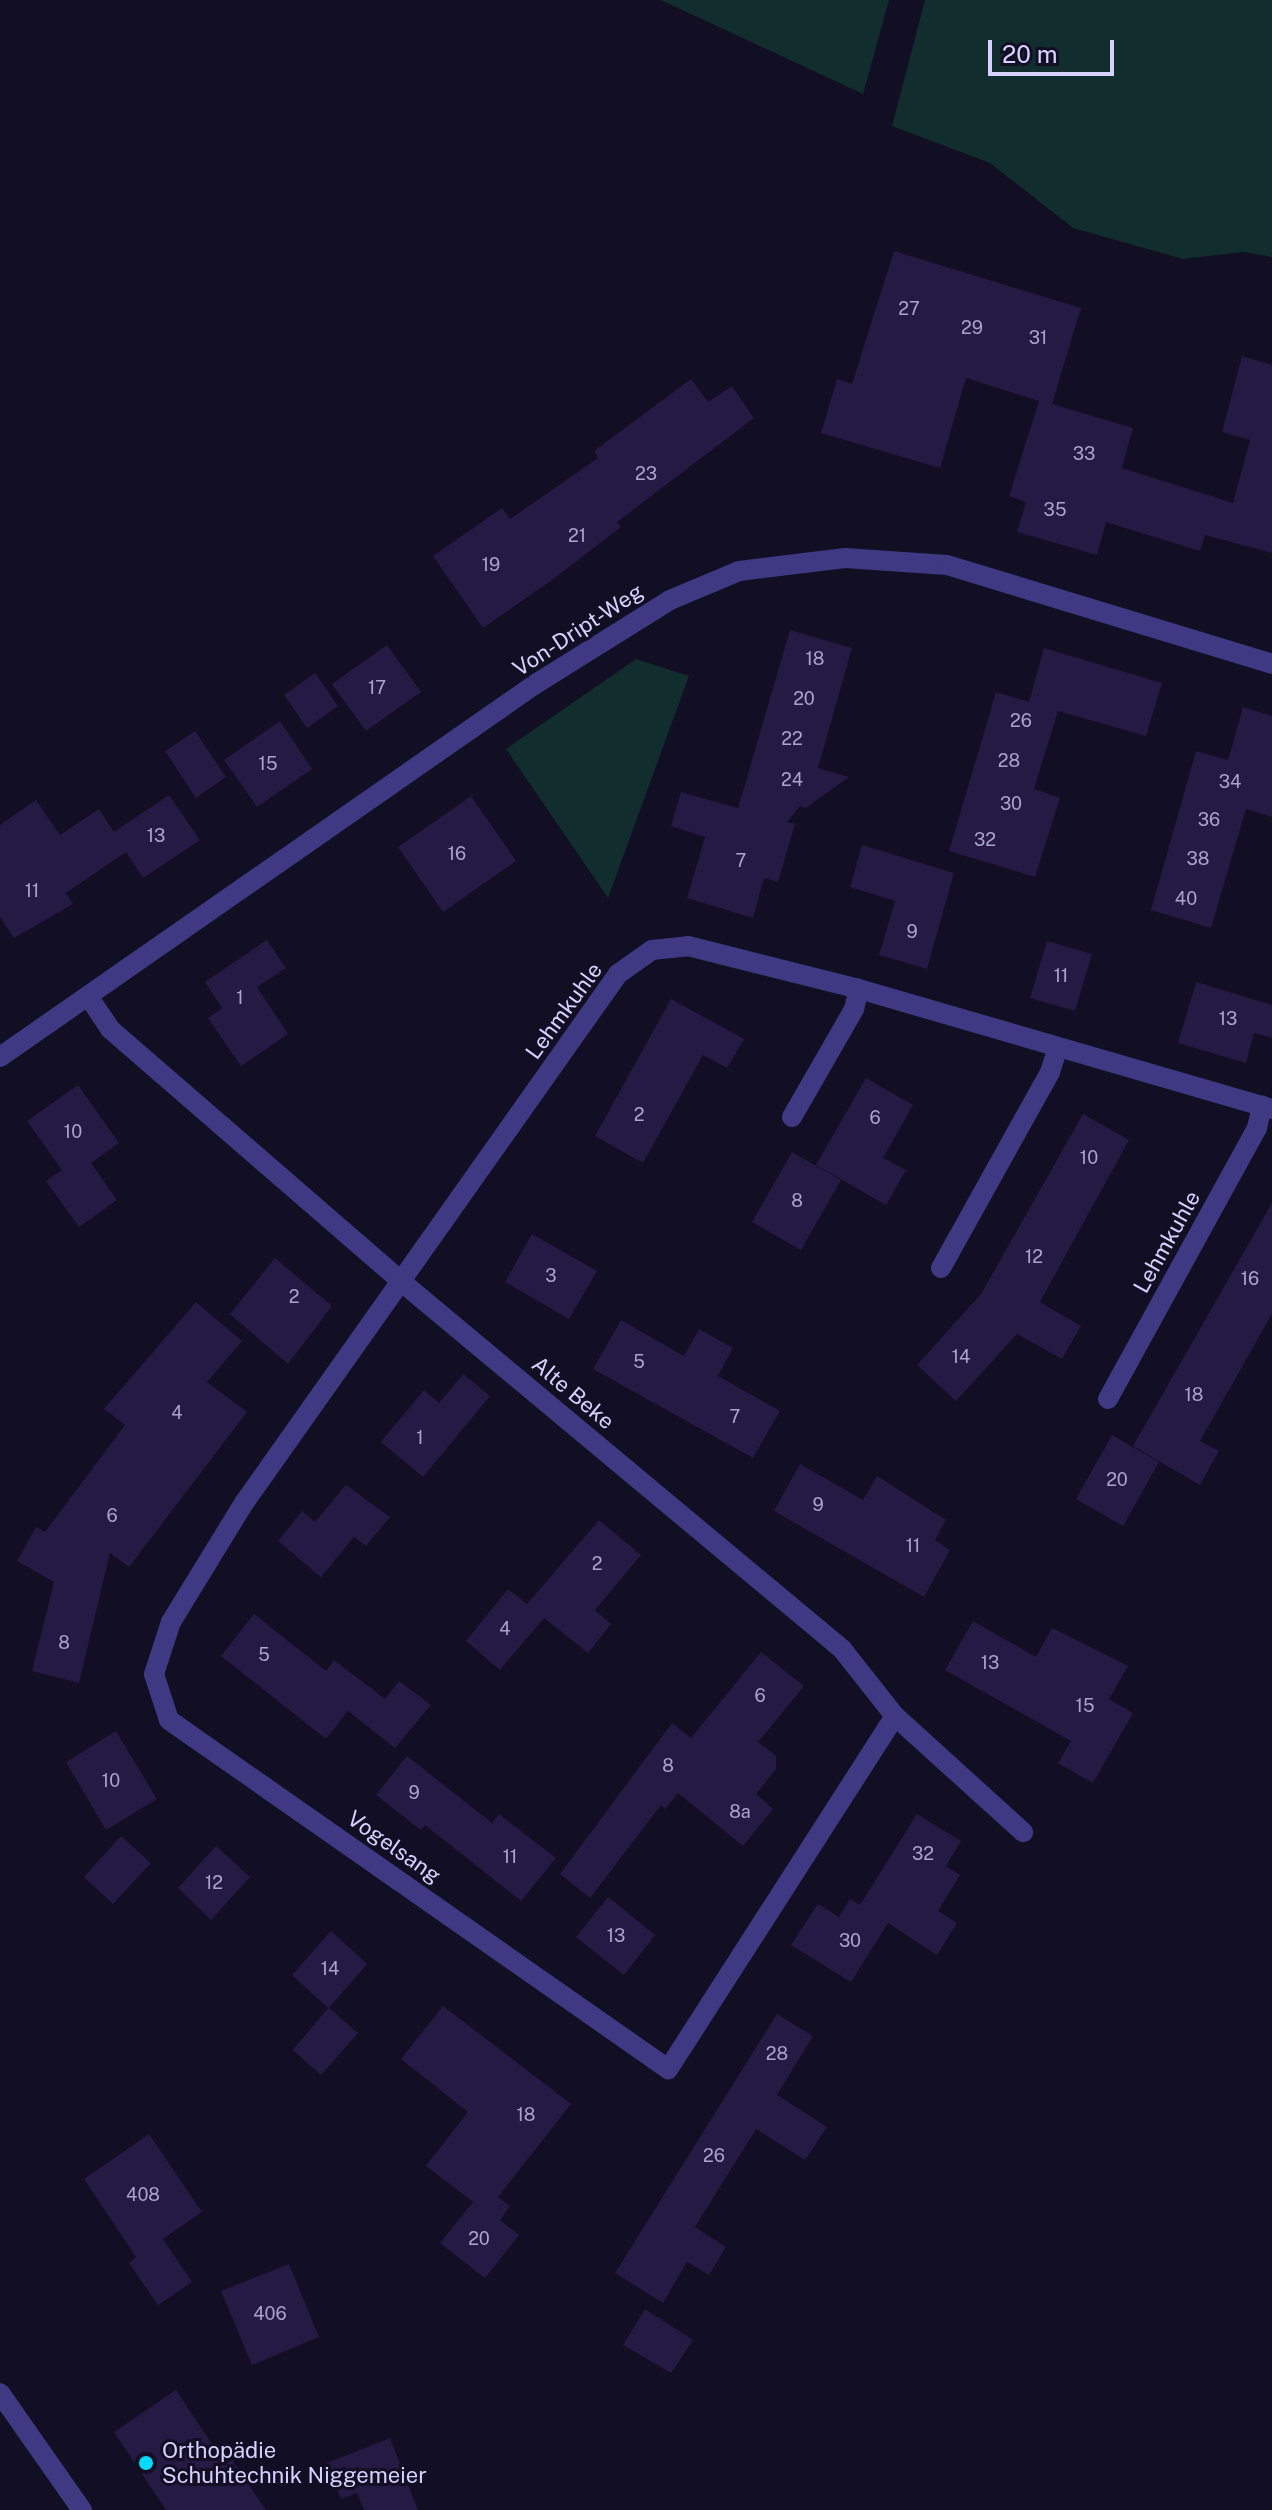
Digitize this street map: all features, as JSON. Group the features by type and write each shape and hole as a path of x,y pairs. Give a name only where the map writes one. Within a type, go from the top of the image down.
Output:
{"street":[{"name":"Von-Dript-Weg","path":"0,1057 606,638 670,600 739,571 845,558 947,565 1272,664"},
{"name":"Lehmkuhle","path":"403,1283 618,974 652,950 688,946 859,989 1267,1108 1108,1399"},
{"path":"792,1117 854,1009 859,989"},
{"name":"Alte Beke","path":"88,996 110,1029 403,1283 842,1649 895,1716 1023,1832"},
{"path":"941,1268 1050,1072 1058,1048"},
{"name":"Vogelsang","path":"403,1283 244,1503 171,1622 154,1674 169,1720 668,2069 895,1716"},
{"path":"0,2393 82,2510"}],"green space":[{"path":"661,0 889,0 863,94"},
{"path":"925,0 1272,0 1272,257 1244,252 1183,259 1073,228 990,163 892,126"},
{"path":"636,659 689,676 608,898 506,749"}],"building":[{"path":"894,251 1081,308 1052,404 1133,428 1122,468 1233,503 1250,440 1222,432 1242,356 1272,365 1272,553 1205,535 1200,551 1106,522 1097,555 1017,532 1026,502 1009,496 1039,401 966,378 940,468 821,433 837,379 852,384"},
{"path":"691,379 708,402 732,386 754,418 617,522 621,527 483,628 433,556 502,508 510,519 598,458 594,451"},
{"path":"790,630 852,648 818,768 849,777 806,808 800,806 787,822 795,824 778,882 764,878 753,918 687,898 705,837 671,826 681,792 738,808"},
{"path":"387,645 421,692 366,731 332,684"},
{"path":"1044,648 1162,683 1146,736 1058,711 1034,789 1060,798 1035,877 949,851 996,692 1029,702"},
{"path":"315,673 338,706 307,728 284,695"},
{"path":"1243,707 1272,716 1272,817 1246,809 1211,928 1151,910 1196,751 1228,760"},
{"path":"280,721 312,769 257,807 224,760"},
{"path":"195,731 226,777 196,798 165,751"},
{"path":"169,795 200,840 143,878 126,852 66,893 73,904 14,938 0,917 0,825 36,800 60,835 99,809 114,832"},
{"path":"471,796 516,861 443,912 398,847"},
{"path":"862,845 954,873 927,969 879,955 895,901 850,887"},
{"path":"267,940 286,968 257,987 288,1034 241,1066 208,1018 222,1008 205,982"},
{"path":"1047,941 1092,954 1075,1011 1030,998"},
{"path":"1196,982 1272,1005 1272,1038 1254,1033 1246,1063 1178,1043"},
{"path":"671,999 744,1039 727,1068 703,1055 643,1163 595,1136"},
{"path":"866,1078 913,1105 883,1158 906,1170 886,1205 816,1165"},
{"path":"78,1085 119,1143 91,1163 117,1200 79,1227 46,1181 62,1170 27,1121"},
{"path":"1083,1114 1129,1140 1040,1302 1081,1326 1062,1359 1017,1334 956,1401 917,1365 981,1294"},
{"path":"792,1152 841,1180 801,1250 752,1222"},
{"path":"1272,1203 1272,1314 1200,1441 1219,1451 1200,1485 1133,1446"},
{"path":"532,1234 597,1271 569,1319 505,1282"},
{"path":"275,1258 332,1306 288,1364 230,1314"},
{"path":"196,1302 242,1341 207,1382 247,1412 129,1567 110,1553 79,1683 32,1671 54,1582 17,1561 36,1527 45,1532 125,1425 104,1409"},
{"path":"621,1320 684,1356 699,1329 733,1348 718,1376 780,1411 753,1458 593,1369"},
{"path":"463,1374 490,1396 423,1477 381,1442 424,1390 439,1403"},
{"path":"1112,1435 1159,1462 1123,1526 1076,1499"},
{"path":"800,1464 863,1500 877,1476 946,1520 935,1540 950,1550 924,1597 774,1511"},
{"path":"346,1485 390,1517 366,1546 354,1537 321,1577 278,1541 302,1511 315,1522"},
{"path":"599,1520 641,1555 595,1610 611,1624 588,1653 544,1618 500,1670 466,1641 508,1589 527,1604"},
{"path":"254,1614 326,1671 334,1660 385,1699 399,1681 431,1705 395,1748 348,1711 326,1739 221,1656"},
{"path":"973,1621 1036,1657 1052,1628 1128,1666 1109,1699 1133,1713 1093,1783 1058,1763 1071,1741 945,1670"},
{"path":"761,1652 804,1686 758,1742 776,1756 776,1769 756,1794 773,1809 743,1846 678,1793 665,1809 661,1805 590,1898 560,1874 672,1723 691,1738"},
{"path":"116,1731 157,1799 106,1830 66,1762"},
{"path":"407,1756 492,1823 499,1814 556,1858 521,1901 425,1825 421,1830 376,1795"},
{"path":"917,1814 961,1841 946,1866 960,1875 938,1911 957,1923 937,1955 888,1923 851,1982 791,1945 818,1904 839,1917 850,1899 860,1905"},
{"path":"121,1836 151,1863 113,1904 84,1877"},
{"path":"216,1846 250,1877 211,1920 178,1888"},
{"path":"608,1897 655,1935 624,1975 576,1937"},
{"path":"331,1931 367,1964 329,2008 358,2033 321,2075 293,2050 328,2008 292,1975"},
{"path":"443,2006 571,2104 498,2197 510,2206 500,2220 519,2235 485,2278 440,2243 473,2202 426,2166 468,2112 401,2059"},
{"path":"777,2014 813,2036 777,2095 827,2127 805,2160 756,2129 695,2227 726,2247 709,2275 687,2262 663,2303 615,2273"},
{"path":"149,2134 202,2212 163,2239 192,2282 158,2305 129,2263 136,2257 84,2179"},
{"path":"289,2264 319,2337 252,2365 221,2291"},
{"path":"645,2309 693,2340 671,2373 623,2345"},
{"path":"176,2390 225,2464 232,2460 266,2510 166,2510 114,2432"},
{"path":"390,2438 418,2510 364,2510 357,2493 341,2499 327,2463"}],"place":[{"name":"Orthopädie Schuhtechnik Niggemeier","path":"146,2463"}]}
